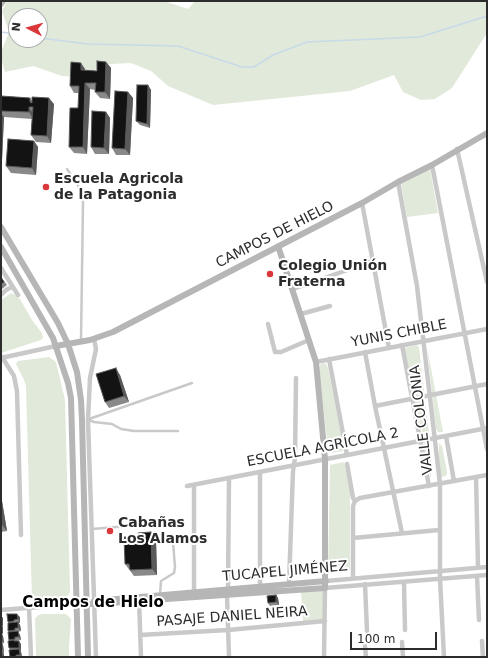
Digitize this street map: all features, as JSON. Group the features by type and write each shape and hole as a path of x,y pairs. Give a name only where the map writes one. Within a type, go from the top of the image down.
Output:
{"street":[{"name":"CAMPOS DE HIELO","path":"56,346 94,339 113,332 362,203 487,133"},
{"path":"457,150 487,282"},
{"path":"432,165 474,387 485,429 487,449"},
{"name":"VALLE COLONIA","path":"398,182 416,286 436,438 440,484 440,579 444,657"},
{"path":"362,203 389,348"},
{"path":"1,227 50,309 68,344 77,372 81,400 88,657"},
{"path":"278,246 316,362 325,459 326,581 324,657"},
{"path":"1,247 56,346 68,383 71,398 78,657"},
{"path":"293,289 373,260"},
{"path":"1,268 12,288 18,295"},
{"path":"1,295 6,290 12,288"},
{"path":"301,314 330,306"},
{"path":"268,324 275,352 281,352 310,340"},
{"name":"YUNIS CHIBLE","path":"316,362 487,329"},
{"path":"94,339 96,349 90,378 88,420 96,657"},
{"name":"VALLE COLONIA","path":"402,345 429,486"},
{"path":"21,535 17,391 14,376 2,358 56,346"},
{"path":"366,352 375,406 402,533"},
{"path":"329,359 347,455"},
{"path":"289,584 296,378"},
{"path":"375,406 487,384"},
{"name":"ESCUELA AGRÍCOLA 2","path":"187,486 485,429"},
{"name":"VALLE COLONIA","path":"446,436 454,481"},
{"path":"347,464 352,496 355,501"},
{"path":"260,472 260,586"},
{"path":"353,578 353,506 355,501 360,498 487,475"},
{"path":"476,477 478,567"},
{"path":"229,478 227,592 229,657"},
{"path":"194,485 194,592"},
{"path":"353,538 439,530"},
{"name":"TUCAPEL JIMÉNEZ","path":"139,598 160,594 227,592 260,586 487,567"},
{"name":"TUCAPEL JIMÉNEZ","path":"1,610 86,604 139,598 227,592 325,588 487,575"},
{"path":"477,576 479,620"},
{"path":"404,582 405,630"},
{"path":"365,584 367,631"},
{"path":"139,598 141,657"},
{"path":"29,608 31,657"},
{"name":"PASAJE DANIEL NEIRA","path":"140,635 228,630 325,621"},
{"path":"482,641 483,657"},
{"path":"402,642 403,657"},
{"path":"366,646 366,657"}],"lane":[{"path":"67,170 78,185 83,202 81,342"},
{"path":"88,420 192,383"},
{"path":"88,420 112,424 134,431 178,431"},
{"path":"92,529 153,524"},
{"path":"160,594 161,581 174,573 176,567 173,542"}],"green space":[{"path":"7,1 164,1 188,9 195,1 487,1 487,33 452,88 435,99 421,100 403,92 394,75 350,91 213,105 168,86 151,71 131,63 110,64 76,77 62,76 33,66 5,72 1,52 8,34 8,48 48,48 48,8 8,8 8,29 2,11"},
{"path":"430,168 438,213 407,217 401,184"},
{"path":"11,293 20,299 32,320 42,333 43,338 41,340 1,353 1,300"},
{"path":"416,345 419,347 424,391 417,395 413,393 404,349"},
{"path":"427,347 443,432 438,432 436,429"},
{"path":"49,357 56,362 65,400 70,592 66,598 32,601 26,386 16,364 18,361"},
{"path":"323,363 326,364 328,368 344,449 343,451 332,453 328,450 319,368"},
{"path":"425,398 429,433 423,436 414,399"},
{"path":"424,443 431,444 431,479 423,446"},
{"path":"439,443 442,446 447,472 446,476 441,477 439,474"},
{"path":"344,462 350,491 350,570 328,572 330,465"},
{"path":"323,589 323,620 303,622 301,591"},
{"path":"66,614 71,619 69,657 36,657 35,619 38,615"}],"building":[{"path":"97,61 106,62 105,92 95,92 96,83 85,83 83,147 69,147 70,108 78,108 79,86 70,86 71,62 81,63 81,70 97,71"},
{"path":"137,85 148,85 147,124 136,121"},
{"path":"115,91 128,92 125,149 112,148"},
{"path":"1,96 30,98 30,102 32,103 32,97 49,98 47,136 31,135 33,107 29,107 29,112 1,111"},
{"path":"92,111 106,112 104,148 91,147"},
{"path":"8,139 34,141 32,168 6,166"},
{"path":"1,277 4,282 1,284"},
{"path":"116,368 124,396 105,402 96,374"},
{"path":"151,532 152,569 130,570 129,564 125,564 124,537 139,537 138,533"},
{"path":"276,595 276,602 268,603 267,596"},
{"path":"7,614 17,614 18,619 8,622"},
{"path":"18,622 18,628 8,631 8,623"},
{"path":"18,631 19,637 9,640 8,632"},
{"path":"8,641 19,641 19,648 9,648"},
{"path":"19,649 20,655 10,657 9,650"}],"waterway":[{"path":"48,39 88,44 178,46 242,67 254,67 273,55 307,42 420,37 487,16"},
{"path":"1,32 8,33"}],"place":[{"name":"Escuela Agricola de la Patagonia","path":"46,187"},
{"name":"Colegio Unión Fraterna","path":"270,274"},
{"name":"Cabañas Los Alamos","path":"110,531"}],"district":[{"name":"Campos de Hielo","path":"93,603"}]}
